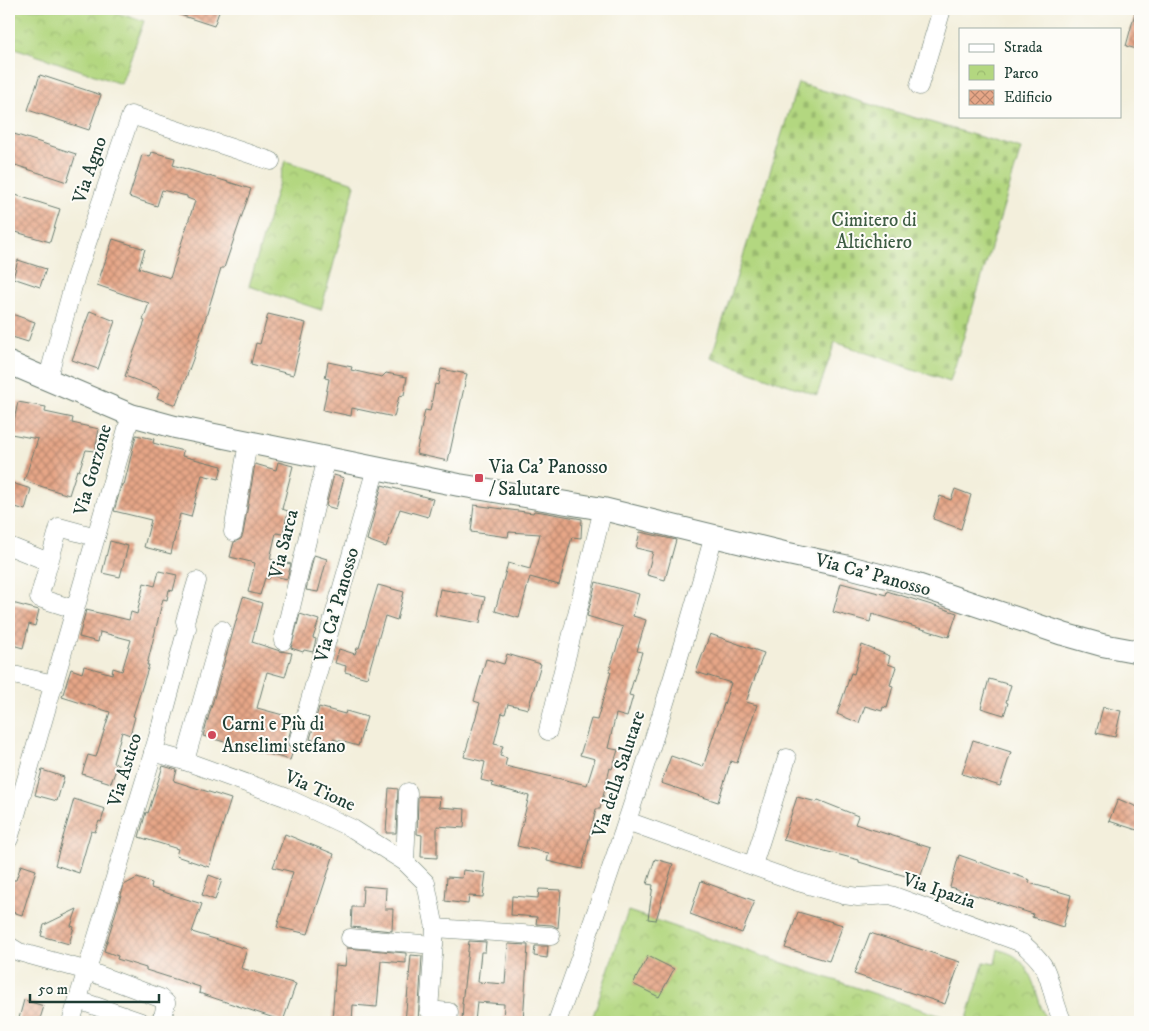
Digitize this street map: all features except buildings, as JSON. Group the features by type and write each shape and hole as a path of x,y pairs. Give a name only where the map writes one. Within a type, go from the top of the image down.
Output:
{"street":[{"path":"919,86 942,9"},
{"name":"Via Agno","path":"46,380 53,361 76,275 131,115 272,161"},
{"name":"Via Ca' Panosso","path":"9,363 131,415 197,433 327,457 459,485 604,508 914,584 1063,634 1102,645 1140,652"},
{"name":"Via Gorzone","path":"9,839 14,803 54,684 131,415"},
{"path":"233,532 248,442"},
{"name":"Via Sarca","path":"283,641 327,457"},
{"name":"Via Ca' Panosso","path":"298,742 376,468"},
{"path":"548,730 604,508"},
{"name":"Via Gorzone","path":"74,609 39,598 59,527 96,537"},
{"name":"Via della Salutare","path":"557,1022 627,821 701,584 714,535"},
{"path":"9,546 49,562"},
{"name":"Via Astico","path":"71,1022 153,752 187,628 185,621 197,581"},
{"path":"185,761 222,630"},
{"path":"9,674 54,684"},
{"name":"Via Tione","path":"153,752 185,761 285,797 353,829 406,862 426,883 434,937 429,1010 449,1012 448,1022"},
{"path":"754,865 787,758"},
{"path":"406,862 408,792"},
{"name":"Via Ipazia","path":"627,821 795,881 844,895 858,897 891,895 1022,942 1036,956 1045,969 1057,1010 1063,1022"},
{"path":"350,938 551,936"},
{"path":"9,946 19,952 88,971 160,998 166,1003 163,1017 158,1022"},
{"path":"78,1000 141,1022"}],"green space":[{"path":"9,9 103,9 144,21 121,84 9,46"},
{"name":"Cimitero di Altichiero","path":"798,83 1021,149 950,382 835,342 817,395 711,358"},
{"path":"285,161 351,182 355,185 321,310 249,286"},
{"path":"628,911 959,1022 591,1022"},
{"path":"998,949 1013,955 1026,968 1047,1022 966,1022 984,962 995,964"}],"place":[{"name":"Via Ca' Panosso / Salutare","path":"479,478"},
{"name":"Carni e Più di Anselimi stefano","path":"212,735"}]}
